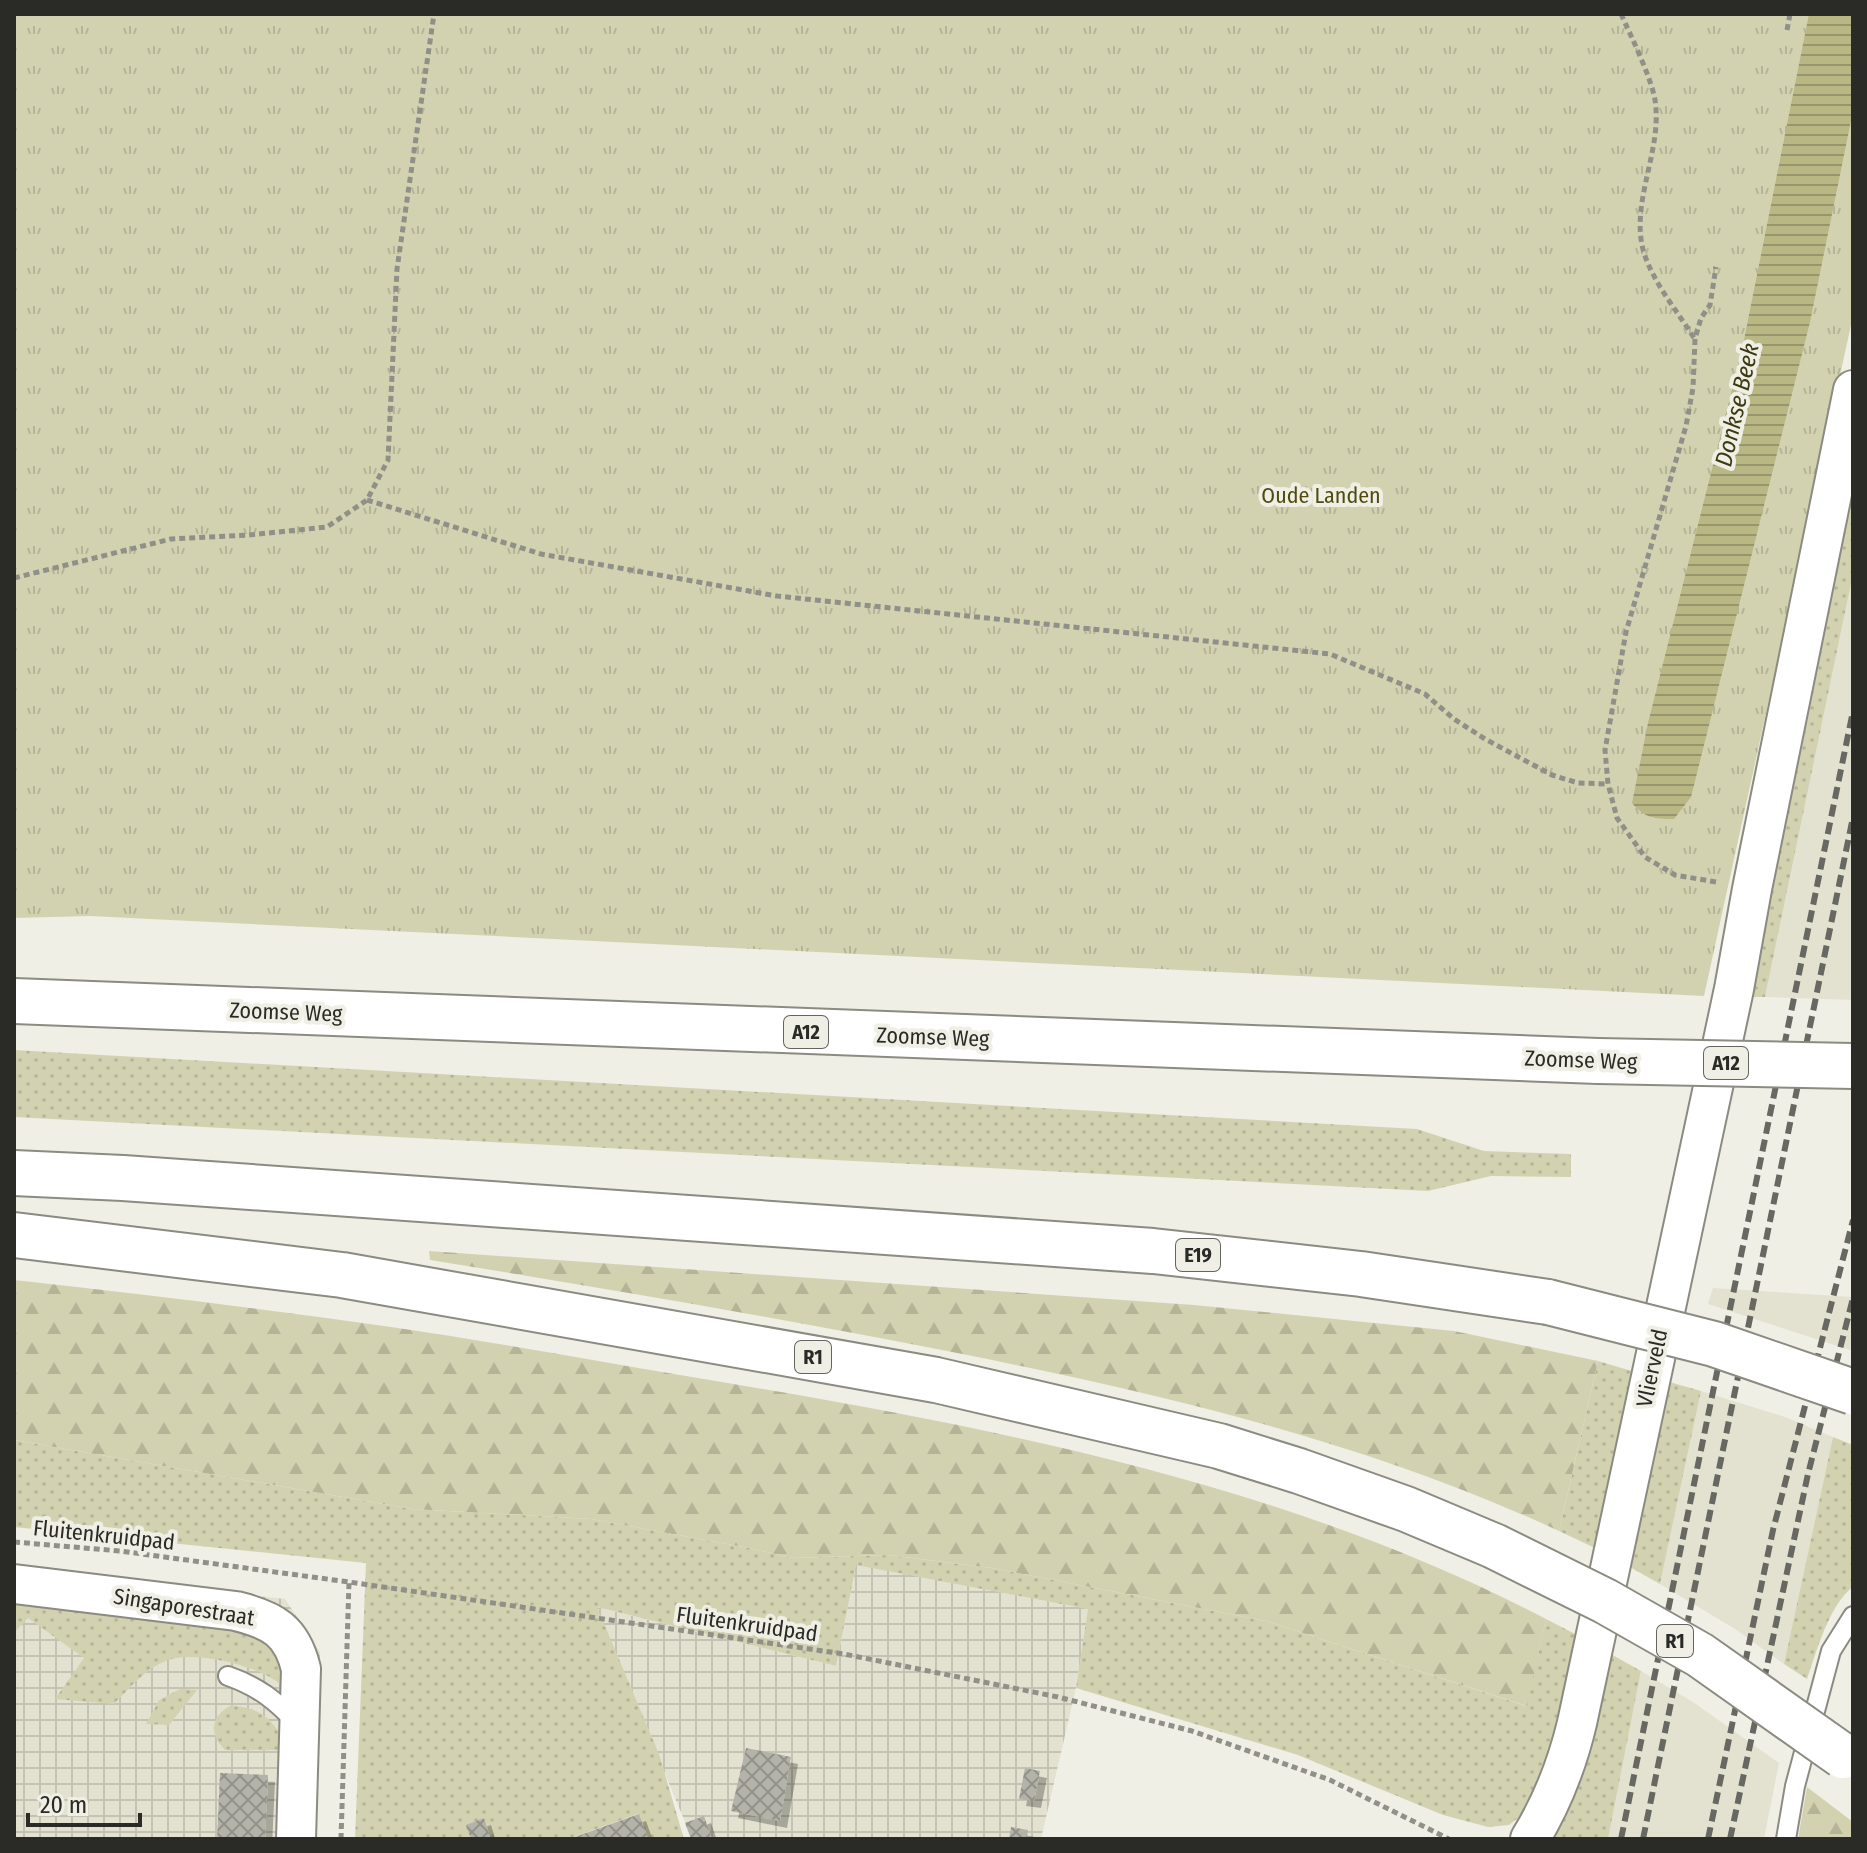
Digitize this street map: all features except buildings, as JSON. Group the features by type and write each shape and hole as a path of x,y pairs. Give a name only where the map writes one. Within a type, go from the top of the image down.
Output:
{"highway":[{"name":"Zoomse Weg","path":"14,1001 1598,1061 1853,1066"},
{"name":"E19","path":"14,1173 123,1178 1265,1261 1548,1302 1714,1344 1853,1392"},
{"name":"R1","path":"14,1235 342,1275 936,1380 1219,1446 1406,1509 1494,1546 1605,1601 1700,1655 1848,1760"}],"street":[{"name":"Vlierveld","path":"1530,1839 1545,1815 1561,1778 1577,1723 1734,989 1853,390"},
{"name":"Singaporestraat","path":"14,1584 236,1611 257,1616 282,1631 295,1646 301,1669 296,1839"}],"lane":[{"path":"1786,1839 1795,1786 1831,1651 1853,1616"},
{"path":"228,1676 248,1683 275,1699 299,1726"}],"path":[{"path":"14,578 171,539 327,527 367,500 388,460 397,269 434,14"},
{"path":"1621,14 1655,100 1654,142 1641,228 1644,253 1695,339"},
{"path":"1787,30 1790,14"},
{"path":"1716,267 1710,305 1701,318 1695,339 1693,388 1686,426 1626,632 1605,750 1608,784 1617,818 1645,857 1675,875 1752,889"},
{"path":"367,500 541,554 777,596 1330,654 1425,694 1475,733 1552,775 1578,783 1608,784"},
{"name":"Fluitenkruidpad","path":"14,1542 120,1551 844,1654 1058,1697 1192,1731 1330,1780 1449,1839"},
{"path":"341,1839 349,1582"}],"shaded area":[{"path":"1853,574 1853,1000 1765,997"},
{"path":"1713,1288 1853,1297 1853,1351 1708,1304"},
{"path":"1701,1391 1785,1417 1833,1437 1784,1664 1735,1629 1660,1584"},
{"path":"856,1564 1089,1609 1076,1688 1041,1839 692,1839 596,1607 836,1666"},
{"path":"14,1569 285,1599 320,1652 312,1839 14,1839"},
{"path":"1641,1671 1693,1702 1779,1763 1764,1839 1608,1839"}],"green space":[{"name":"Oude Landen","path":"14,14 1853,14 1853,316 1704,996 90,916 14,918"},
{"path":"1853,449 1853,574 1765,997 1752,997 1757,940"},
{"path":"14,1050 1417,1129 1484,1151 1571,1154 1571,1177 1491,1176 1428,1191 14,1117"},
{"path":"429,1251 1194,1305 1454,1331 1598,1361 1559,1531 1412,1471 1337,1446 1184,1403 887,1339 430,1260"},
{"path":"14,1280 391,1327 791,1394 1013,1437 1232,1493 1339,1529 1444,1570 1546,1619 1527,1706 1266,1621 992,1568 888,1555 792,1558 591,1519 412,1509 14,1440"},
{"path":"1598,1361 1635,1372 1597,1549 1559,1531"},
{"path":"1666,1381 1701,1391 1660,1584 1628,1566"},
{"path":"1833,1437 1853,1445 1853,1587 1837,1604 1831,1616 1807,1679 1784,1664"},
{"path":"14,1440 412,1509 591,1519 792,1558 888,1555 992,1568 1266,1621 1526,1706 1546,1619 1579,1636 1566,1709 1533,1806 1509,1825 1488,1827 1443,1815 1298,1755 1076,1688 1088,1609 856,1565 836,1666 597,1607 659,1754 684,1839 648,1839 638,1814 568,1839 355,1839 366,1563 14,1527"},
{"path":"14,1603 221,1626 255,1636 267,1643 284,1667 282,1686 244,1666 180,1657 153,1668 114,1704 55,1699 84,1658 28,1618 14,1633"},
{"path":"1609,1653 1641,1671 1608,1839 1552,1839"},
{"path":"180,1689 197,1690 169,1725 146,1724 159,1700"},
{"path":"230,1706 253,1710 266,1717 281,1736 280,1750 225,1750 216,1738 214,1726 223,1710"},
{"path":"1807,1787 1853,1822 1853,1839 1798,1839"}],"water":[{"name":"Donkse Beek","path":"1809,14 1853,14 1853,111 1810,322 1691,797 1674,819 1656,818 1641,812 1632,803 1648,723 1742,350"}],"railway":[{"path":"1621,1839 1853,711"},
{"path":"1643,1839 1853,817"},
{"path":"1708,1839 1773,1530 1853,1220"},
{"path":"1730,1839 1808,1474 1853,1298"}]}
